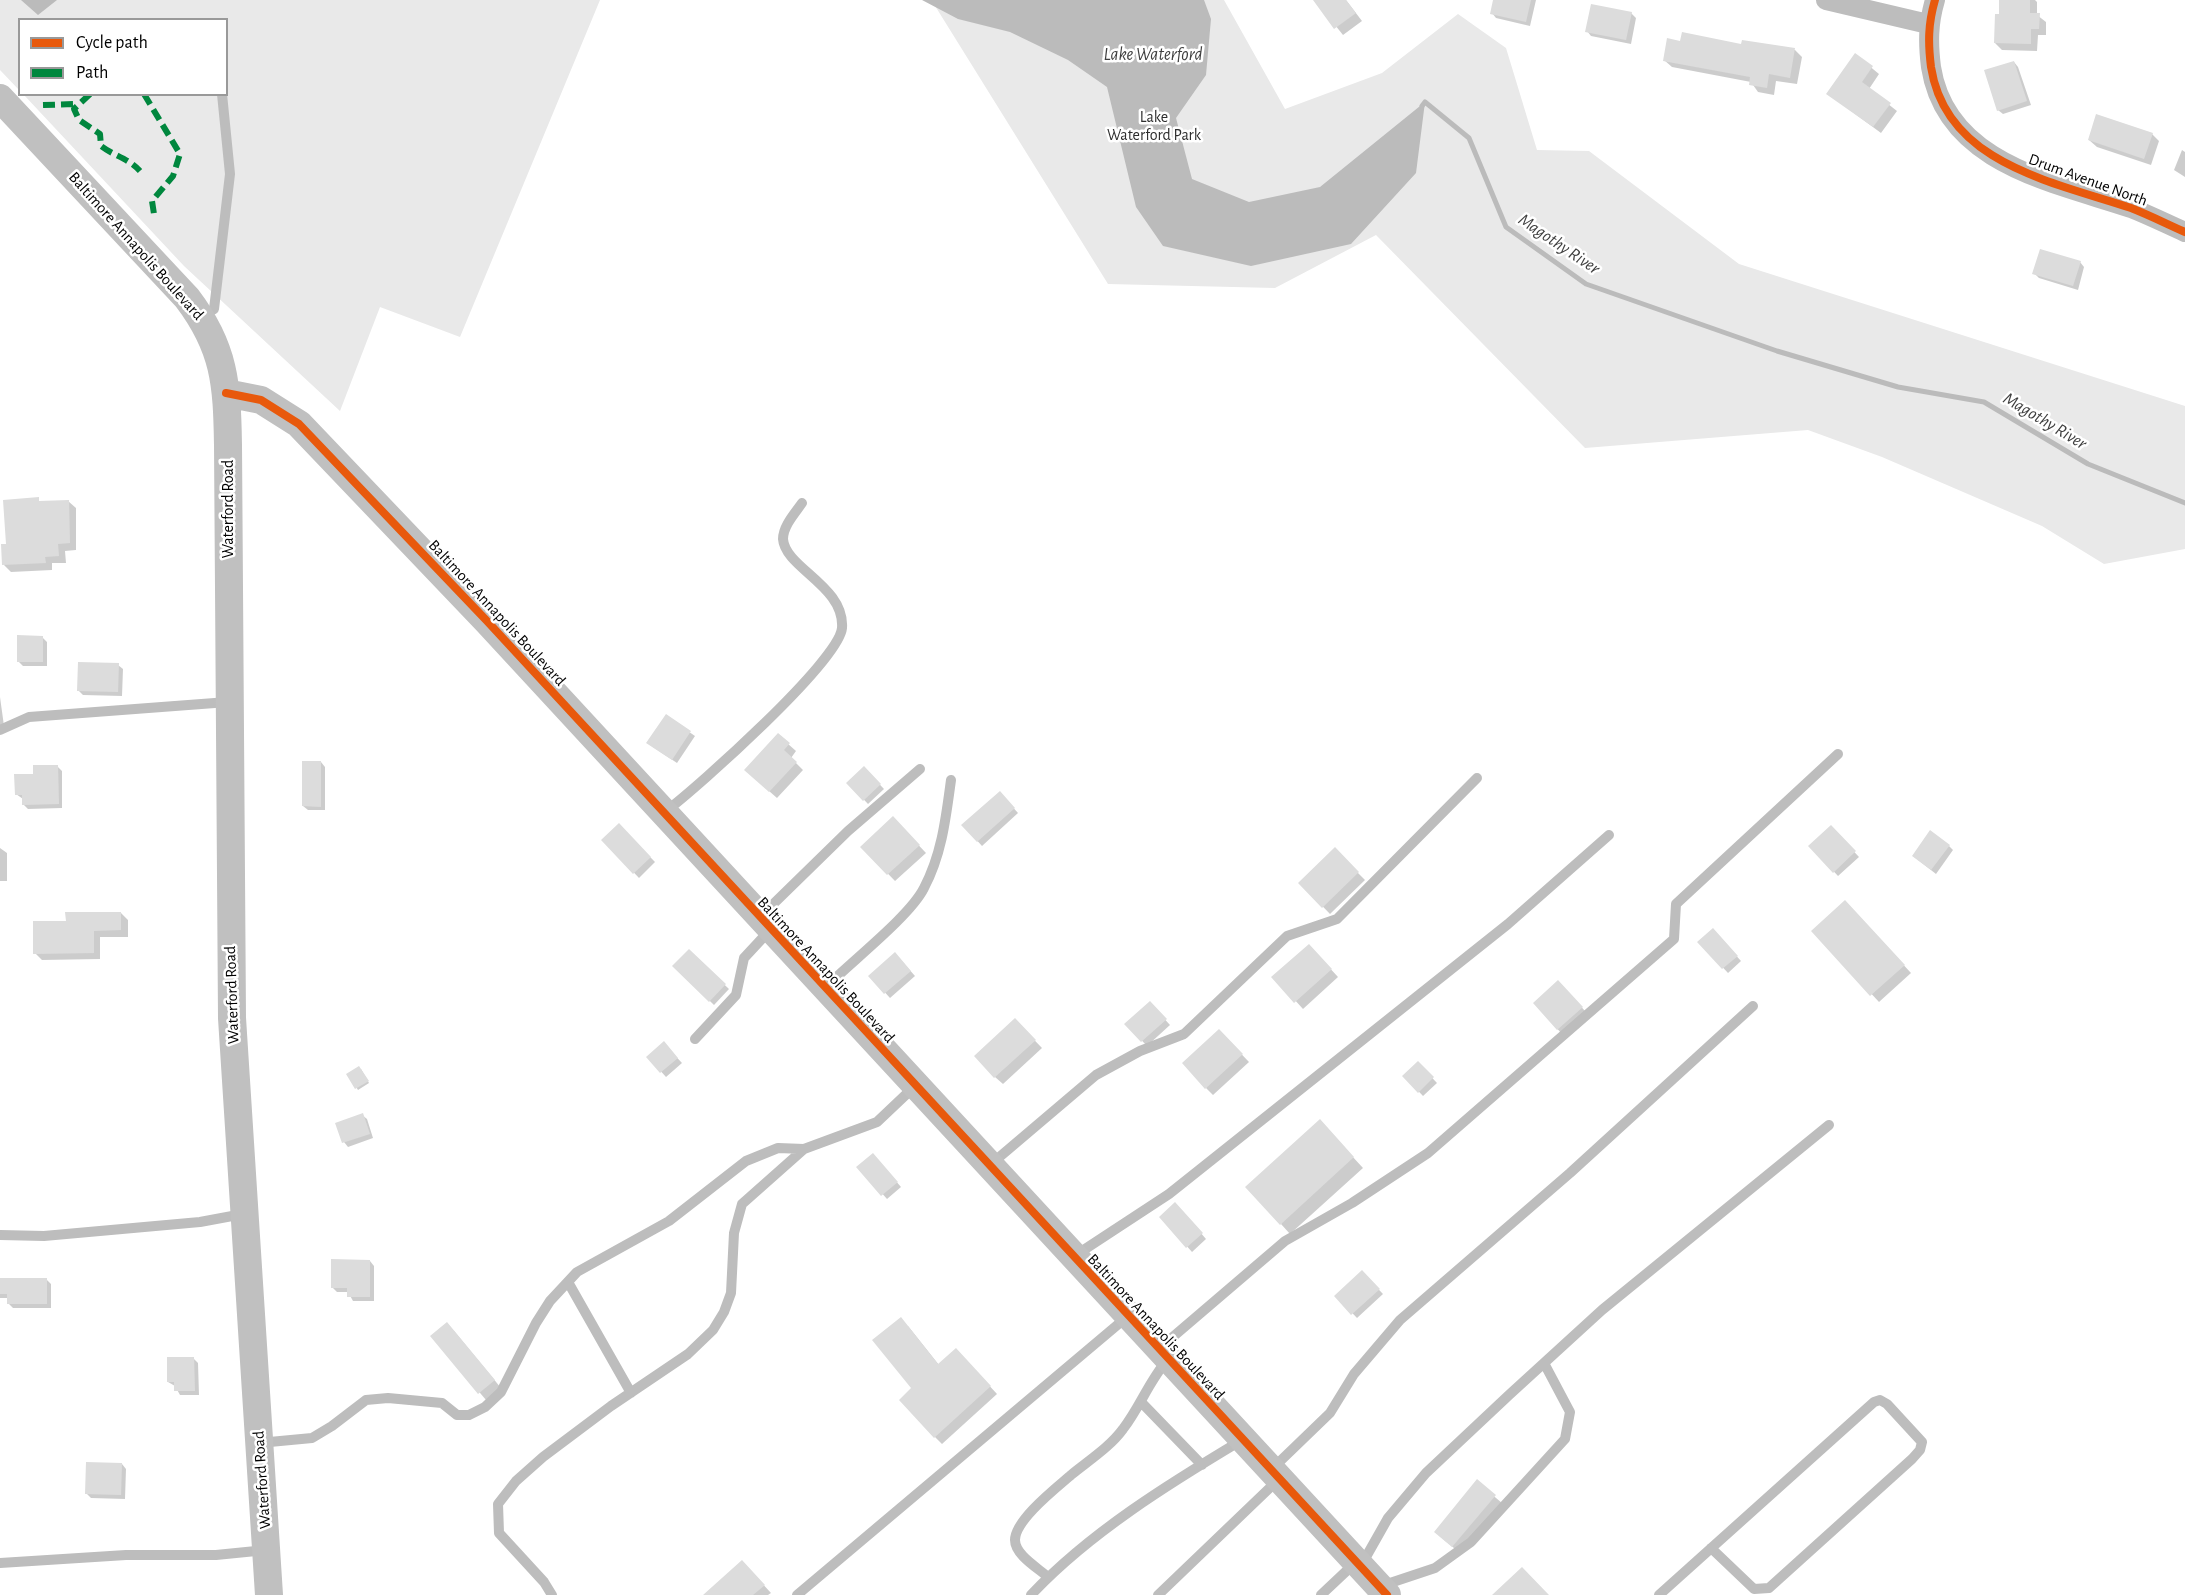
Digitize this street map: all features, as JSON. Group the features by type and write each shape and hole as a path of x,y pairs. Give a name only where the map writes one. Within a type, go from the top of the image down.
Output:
{"street":[{"path":"1826,0 1928,24 1935,0"},
{"name":"Drum Avenue North","path":"1928,24 1934,86 1963,135 1990,156 2036,178 2133,209 2185,232"},
{"name":"Baltimore Annapolis Boulevard","path":"0,98 201,316 210,330 217,350 226,393 261,400 299,424 487,621 1371,1578"},
{"name":"Waterford Road","path":"226,393 232,1018 269,1595"}],"lane":[{"path":"201,316 214,309 230,174 222,96"},
{"path":"663,813 691,792 767,718 837,644 842,629 840,611 833,598 788,550 783,540 785,529 802,503"},
{"path":"0,730 29,717 228,702"},
{"path":"1048,1576 1017,1549 1015,1539 1017,1530 1056,1488 1122,1432 1141,1402 1163,1354 1285,1241 1352,1203 1428,1153 1674,939 1676,903 1838,754"},
{"path":"695,1040 736,995 744,957 765,924 848,831 920,769"},
{"path":"989,1166 1096,1075 1140,1051 1184,1034 1287,936 1336,919 1477,778"},
{"path":"824,988 913,905 924,888 943,839 951,780"},
{"path":"1073,1257 1169,1194 1508,924 1609,835"},
{"path":"1158,1595 1275,1474 1330,1413 1354,1374 1400,1320 1570,1173 1753,1006"},
{"path":"552,1595 544,1582 498,1533 498,1504 516,1481 543,1456 688,1354 713,1330 724,1312 731,1293 734,1233 742,1204 804,1149 877,1122 915,1086"},
{"path":"1371,1578 1388,1518 1426,1473 1602,1310 1702,1226 1829,1125"},
{"path":"259,1443 312,1438 366,1400 388,1398 442,1403 458,1415 469,1415 485,1407 501,1392 536,1323 550,1301 577,1272 669,1221 746,1161 778,1148 804,1149"},
{"path":"0,1235 44,1236 200,1222 244,1214"},
{"path":"567,1282 631,1393"},
{"path":"797,1595 1128,1316"},
{"path":"1321,1595 1371,1578 1435,1568 1471,1542 1565,1439 1570,1412 1544,1363"},
{"path":"1659,1595 1711,1548 1874,1402 1880,1400 1887,1404 1922,1442 1920,1450 1912,1459 1769,1588 1754,1589 1711,1548"},
{"path":"1141,1402 1202,1465"},
{"path":"1031,1595 1048,1576 1132,1511 1243,1440"},
{"path":"0,1563 137,1555 216,1556 266,1550"}],"green space":[{"path":"0,0 600,0 460,337 380,307 340,411 184,266 25,96 228,96 228,18 18,18 18,89 0,70"},
{"name":"Lake Waterford Park","path":"927,0 1224,0 1285,109 1382,73 1458,14 1506,48 1537,150 1589,151 1739,264 2185,406 2185,549 2104,564 2042,526 1882,457 1808,430 1585,448 1376,235 1275,288 1108,284 932,1"}],"water":[{"path":"21,0 57,0 38,15"},
{"name":"Lake Waterford","path":"922,0 1204,0 1211,19 1206,75 1176,118 1192,179 1249,202 1320,187 1425,102 1416,173 1351,244 1251,266 1163,246 1136,207 1107,87 1068,60 1010,32 958,19"}],"building":[{"path":"1313,0 1346,0 1356,13 1334,29"},
{"path":"1493,0 1531,0 1526,22 1490,14"},
{"path":"1999,0 2030,0 2030,13 2040,13 2039,29 2031,29 2031,44 1994,43 1995,14 1999,14"},
{"path":"1591,4 1632,12 1626,40 1585,32"},
{"path":"1682,32 1741,44 1742,40 1795,48 1790,78 1769,74 1767,88 1749,85 1750,77 1663,61 1667,38 1680,41"},
{"path":"1855,53 1873,66 1862,82 1891,103 1873,127 1826,94"},
{"path":"2014,61 2027,101 1997,111 1984,70"},
{"path":"2096,114 2153,133 2144,159 2088,140"},
{"path":"2040,249 2081,261 2073,286 2032,274"},
{"path":"39,497 39,501 69,500 70,543 58,544 59,556 45,557 46,563 2,565 1,544 6,544 3,500"},
{"path":"17,635 43,636 43,662 17,662"},
{"path":"78,662 119,663 118,692 77,691"},
{"path":"666,714 691,731 672,760 646,743"},
{"path":"778,733 790,743 784,750 797,762 769,792 744,770"},
{"path":"302,761 321,761 321,807 302,806"},
{"path":"33,765 58,765 59,804 22,805 22,795 15,795 14,774 33,774"},
{"path":"864,766 881,784 863,801 846,783"},
{"path":"1000,791 1015,808 977,842 961,825"},
{"path":"893,816 920,845 887,875 860,847"},
{"path":"619,823 651,857 633,874 601,840"},
{"path":"1831,825 1856,851 1833,873 1808,846"},
{"path":"1930,830 1950,845 1931,870 1912,856"},
{"path":"1335,847 1359,872 1322,908 1298,883"},
{"path":"1845,900 1905,965 1870,996 1811,931"},
{"path":"65,912 121,912 121,930 94,931 94,953 33,954 33,921 66,921"},
{"path":"1713,928 1738,956 1722,969 1697,942"},
{"path":"1309,944 1332,969 1294,1003 1271,977"},
{"path":"689,949 726,984 709,1002 672,966"},
{"path":"895,952 911,971 884,994 868,976"},
{"path":"1558,980 1583,1007 1557,1030 1533,1003"},
{"path":"1150,1001 1167,1019 1141,1042 1124,1024"},
{"path":"1015,1018 1036,1040 994,1078 974,1056"},
{"path":"1219,1029 1243,1054 1205,1089 1182,1063"},
{"path":"664,1041 678,1058 660,1073 646,1057"},
{"path":"1418,1061 1434,1077 1418,1093 1402,1076"},
{"path":"359,1066 369,1081 355,1089 346,1074"},
{"path":"363,1113 370,1134 342,1143 335,1123"},
{"path":"1320,1119 1354,1157 1280,1225 1245,1187"},
{"path":"873,1153 898,1182 881,1196 856,1167"},
{"path":"1175,1202 1203,1233 1186,1248 1159,1217"},
{"path":"331,1259 370,1260 370,1297 347,1297 347,1288 331,1288"},
{"path":"1362,1270 1380,1289 1351,1315 1334,1296"},
{"path":"0,1278 47,1278 47,1304 7,1304 7,1294 0,1294"},
{"path":"901,1317 938,1364 956,1348 991,1386 934,1438 899,1400 911,1388 872,1340"},
{"path":"447,1322 495,1380 478,1394 430,1336"},
{"path":"167,1357 194,1357 195,1391 174,1391 174,1382 167,1382"},
{"path":"86,1462 122,1463 121,1495 85,1494"},
{"path":"1477,1479 1496,1495 1452,1547 1434,1532"},
{"path":"742,1560 765,1585 753,1595 703,1595"},
{"path":"1522,1567 1549,1595 1492,1595"}],"waterway":[{"name":"Magothy River","path":"1422,106 1425,102 1469,138 1506,227 1586,284 1777,351 1898,387 1984,402 2088,464 2185,503"}],"marked path":[{"path":"88,96 74,109 79,120 100,134 101,146 131,163 140,171"},
{"path":"145,96 180,154 173,176 152,201 154,214"},
{"path":"43,105 76,104"}],"cycle path":[{"path":"1935,0 1929,34 1931,67 1941,100 1958,126 1981,147 2008,164 2038,178 2131,208 2185,232"},
{"path":"226,393 261,400 299,424 487,621 1387,1595"}]}
